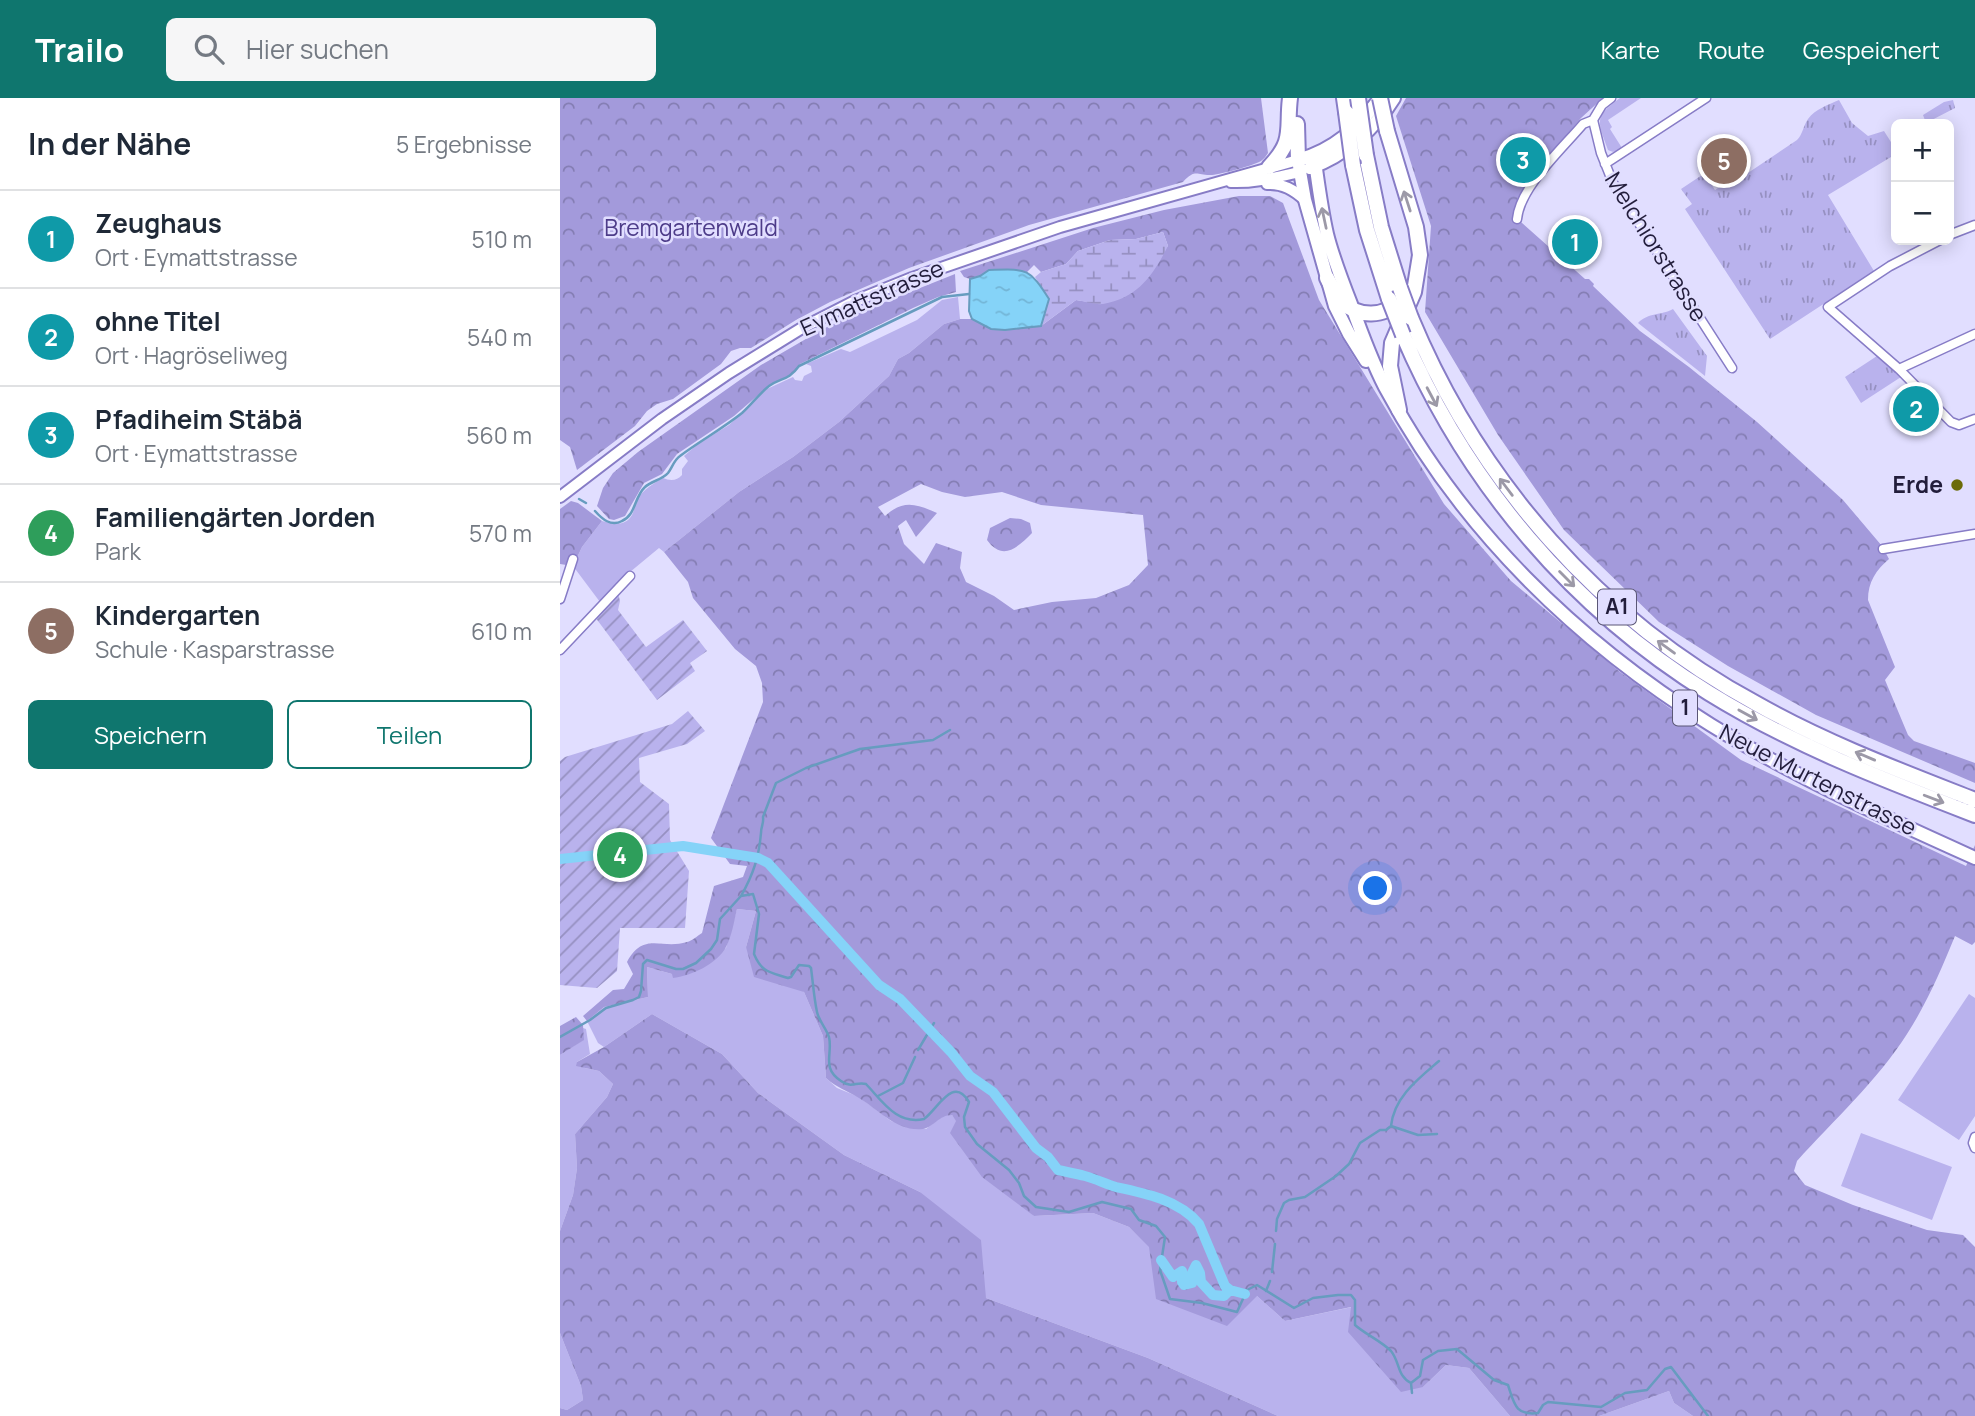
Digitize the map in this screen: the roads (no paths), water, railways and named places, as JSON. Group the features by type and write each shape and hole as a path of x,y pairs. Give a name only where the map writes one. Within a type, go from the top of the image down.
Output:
{"highway":[{"path":"1293,98 1299,166"},
{"path":"1269,167 1286,147 1293,98"},
{"name":"A1","path":"1358,98 1366,155 1381,227 1411,317 1450,400 1500,479 1528,516 1558,550 1624,614 1698,669 1777,715 1852,750 1975,800"},
{"path":"1380,98 1419,243 1419,268 1414,292 1392,343 1390,366 1399,410"},
{"name":"A1","path":"1345,105 1353,165 1370,242 1403,335 1437,406 1462,448 1488,487 1547,559 1617,626 1690,681 1760,722 1858,768 1975,815"},
{"path":"1327,278 1338,297 1353,309 1361,313 1375,314 1394,307 1402,299 1419,268"}],"main road":[{"name":"Eymattstrasse","path":"1315,161 1359,123 1380,98"},
{"name":"Eymattstrasse","path":"1251,183 1315,161 1332,159 1349,147 1394,98"},
{"name":"Neue Murtenstrasse","path":"1315,161 1327,233 1337,268 1385,386 1445,483 1484,534 1544,597 1609,653 1672,699 1751,749 1975,858"},
{"name":"Eymattstrasse","path":"560,497 641,434 729,373 802,328 845,306 912,278 1060,227 1225,182 1269,167 1299,166"},
{"name":"Neue Murtenstrasse","path":"1299,166 1305,200 1341,320 1385,386"},
{"name":"Eymattstrasse","path":"1225,182 1260,185 1278,183 1305,200"}],"street":[{"path":"1517,219 1520,203 1530,185 1583,124 1593,120 1602,105 1611,98"},
{"path":"1605,164 1706,98"},
{"name":"Melchiorstrasse","path":"1593,120 1605,164 1619,194 1732,368"},
{"path":"1954,234 1975,225"},
{"path":"1930,245 1890,266 1828,307 1899,369 1948,420 1959,425 1975,419"},
{"path":"1899,369 1975,334"},
{"path":"1883,549 1975,534"},
{"path":"560,599 573,559"},
{"path":"560,650 631,576"},
{"path":"1975,1137 1975,1148"}],"water":[{"path":"989,270 1019,270 1031,275 1049,299 1041,326 991,329 972,319 969,311 970,279"}],"waterway":[{"path":"595,511 610,523 618,523 627,518 647,485 666,475 678,458 734,419 769,386 788,377 799,366 942,297 969,294"},
{"path":"579,499 586,503"},
{"path":"741,896 755,866 763,817 776,783 806,768 860,749 933,740 950,730"},
{"path":"560,859 683,846 758,858 768,863 879,985 900,999 970,1076 993,1092 1036,1148 1048,1157 1058,1170 1150,1195 1182,1209 1199,1224 1225,1286 1245,1294"},
{"path":"560,1037 606,1008 639,997 643,964 647,960 676,969 696,963 717,940 720,919 741,896 753,894 759,914 754,954 771,973 788,978 799,965 811,968 817,1012 829,1037 829,1066 835,1076 848,1084 866,1084 885,1105 906,1119 924,1119 951,1093 963,1095 969,1102 964,1117 965,1127 977,1144 1009,1170 1019,1183 1024,1196 1036,1207 1069,1212 1102,1202 1131,1209 1139,1220 1156,1226 1165,1237 1160,1270 1170,1299 1202,1303 1237,1312 1247,1290 1257,1285 1294,1308 1313,1298 1351,1295 1355,1300 1355,1325 1391,1351 1403,1377 1411,1383 1420,1376 1423,1360 1438,1351 1457,1349 1494,1380 1508,1385 1514,1403 1520,1410 1538,1413 1548,1402 1601,1407 1625,1393 1647,1390 1665,1369 1671,1367 1708,1416"},
{"path":"918,1050 934,1023"},
{"path":"878,1096 903,1083 915,1057"},
{"path":"1391,1126 1402,1097 1439,1061"},
{"path":"1276,1231 1277,1219 1284,1203 1305,1197 1336,1176 1349,1164 1360,1143 1380,1130 1391,1126 1418,1135 1437,1134"},
{"path":"1272,1272 1275,1244"},
{"path":"1161,1260 1173,1277 1182,1271 1184,1285 1192,1283 1191,1275 1196,1265 1201,1282 1213,1295 1224,1296 1230,1290"},
{"path":"1266,1291 1270,1281"},
{"path":"1411,1383 1412,1393"}],"place":[{"name":"Pfadiheim Stäbä","path":"1523,160"},
{"name":"Kindergarten","path":"1724,161"},
{"name":"Zeughaus","path":"1575,242"},
{"name":"ohne Titel","path":"1916,409"},
{"name":"Erde","path":"1957,485"},
{"name":"Familiengärten Jorden","path":"620,855"}],"park label":[{"name":"Bremgartenwald","path":"691,228"}]}
